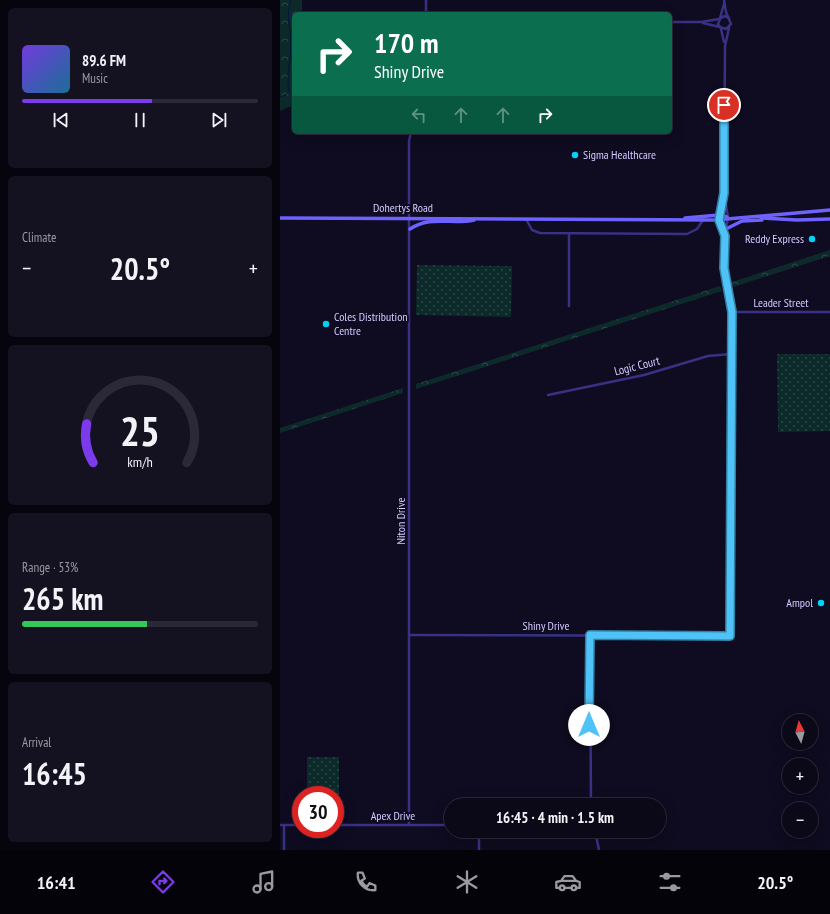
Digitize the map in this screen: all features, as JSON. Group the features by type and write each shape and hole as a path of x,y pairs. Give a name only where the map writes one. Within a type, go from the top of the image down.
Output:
{"main road":[{"name":"Dohertys Road","path":"756,218 830,210"},
{"name":"Dohertys Road","path":"676,219 719,215 728,217 767,219 830,219"},
{"name":"Dohertys Road","path":"280,218 719,220 728,217"},
{"path":"410,229 420,223 428,221 467,221 481,218"},
{"path":"726,229 742,221 767,219"}],"street":[{"path":"426,0 426,12"},
{"path":"724,1 731,23 725,46 724,193 728,217 725,236 724,268 732,312 731,354"},
{"path":"724,1 720,19 725,46"},
{"path":"672,22 701,22 720,19 724,16 729,18"},
{"path":"701,22 721,28 729,28"},
{"name":"Niton Drive","path":"409,825 409,141 411,134"},
{"path":"724,193 719,220 725,236"},
{"path":"525,219 528,225 536,233 687,234 697,229 703,220"},
{"path":"569,306 570,233"},
{"name":"Leader Street","path":"732,312 830,312"},
{"name":"Shiny Drive","path":"409,635 730,636 731,354"},
{"name":"Logic Court","path":"548,395 644,375 708,356 731,354"},
{"path":"590,635 590,798"},
{"path":"280,825 292,825"},
{"path":"284,825 284,850"},
{"name":"Apex Drive","path":"344,825 444,825"},
{"path":"479,838 479,850"},
{"path":"596,838 599,850"}],"green space":[{"path":"280,0 302,0 302,12 292,12 292,106 280,111"},
{"path":"830,250 830,256 733,287 732,282"},
{"path":"417,265 512,266 511,317 416,315"},
{"path":"720,286 722,291 416,389 416,384"},
{"path":"777,354 830,354 830,431 778,432"},
{"path":"403,388 403,393 280,433 280,428"},
{"path":"307,757 339,757 339,786 307,786"}],"waterway":[{"path":"280,97 287,94 289,91 288,79 291,38 288,11 291,0"}],"place":[{"name":"Sigma Healthcare","path":"575,155"},
{"name":"Reddy Express","path":"812,239"},
{"name":"Coles Distribution Centre","path":"326,324"},
{"name":"Ampol","path":"821,603"}],"route":[{"path":"589,725 590,635 730,636 732,312 724,268 725,236 719,220 724,193 724,105"}]}
